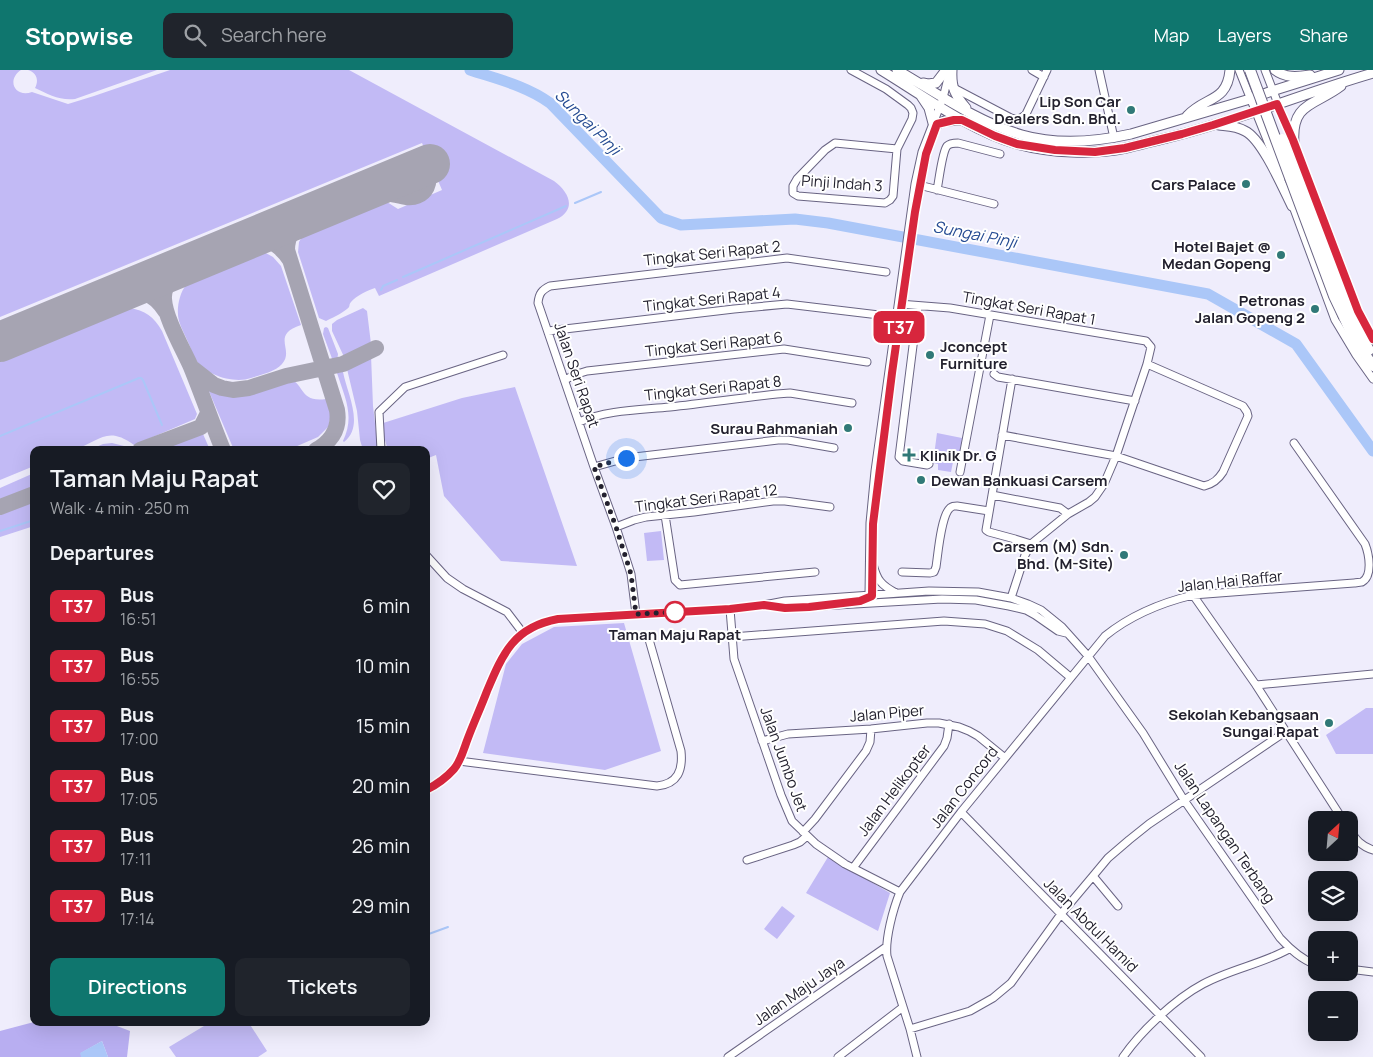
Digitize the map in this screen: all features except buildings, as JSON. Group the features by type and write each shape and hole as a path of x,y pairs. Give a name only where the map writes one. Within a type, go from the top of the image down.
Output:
{"highway":[{"path":"1250,70 1334,296 1373,355"},
{"path":"1257,70 1353,337 1373,366"}],"main road":[{"path":"881,70 920,94 942,104 969,112 1005,130 1024,136 1065,142 1114,138 1250,99 1338,70"},
{"path":"897,70 916,81 962,120 995,136 1017,144 1042,149 1095,152 1125,148 1213,125 1373,73"},
{"path":"916,81 928,84 936,83 946,70"},
{"path":"951,70 952,87 969,112"},
{"path":"1185,118 1195,108 1221,93 1230,79 1230,70"},
{"path":"1275,70 1280,74 1289,76 1314,75 1338,70"},
{"path":"1293,142 1295,122 1305,107 1347,81"},
{"path":"920,94 935,123 962,120"},
{"path":"1213,125 1238,128 1246,131 1253,137 1263,150 1292,206"}],"street":[{"path":"851,70 886,89 911,108 913,113 912,119 896,149"},
{"path":"871,596 873,524 913,212 926,154 951,70"},
{"path":"952,87 1012,118 1022,118 1026,114 1046,74 1032,70"},
{"path":"1099,70 1114,138"},
{"path":"1239,70 1336,320 1356,356 1373,379"},
{"path":"1265,70 1358,311 1373,339"},
{"path":"1272,152 1274,141 1283,137 1293,142"},
{"path":"937,190 944,153 946,147 952,143 958,142 1000,154"},
{"name":"Pinji Indah 3","path":"835,143 896,149 893,196 885,203 798,196 793,193 793,186 797,179 825,150 835,143"},
{"path":"918,185 994,204"},
{"name":"Tingkat Seri Rapat 2","path":"542,290 550,286 787,258 886,272"},
{"name":"Jalan Seri Rapat","path":"542,290 538,296 538,303 631,574 636,614"},
{"name":"Tingkat Seri Rapat 4","path":"548,331 787,304 879,315"},
{"path":"871,596 869,576 870,523 901,304"},
{"name":"Tingkat Seri Rapat 1","path":"901,304 950,308 1146,341 1152,348 1147,364"},
{"path":"918,306 899,457 903,461 928,464"},
{"path":"960,472 990,315"},
{"name":"Tingkat Seri Rapat 6","path":"565,380 574,374 587,371 784,349 868,362"},
{"path":"381,446 379,412 405,387 503,355"},
{"path":"996,604 1011,598 1025,555 1032,544 1068,514 1095,497 1104,484 1116,456 1147,364 1244,406 1248,416 1224,472 1211,484 1204,486 1116,456 1002,435"},
{"path":"994,374 998,377 1134,401"},
{"path":"1012,379 986,530 1032,544"},
{"name":"Tingkat Seri Rapat 8","path":"579,422 608,413 790,393 852,403"},
{"path":"594,467 626,458 778,440 834,448"},
{"name":"Jalan Hai Raffar","path":"1088,656 1105,636 1119,625 1134,616 1171,601 1193,595 1361,582 1366,578 1368,574 1368,553 1360,536 1294,443"},
{"path":"992,495 1060,508 1068,514"},
{"name":"Tingkat Seri Rapat 12","path":"616,527 646,517 779,501 830,507"},
{"path":"902,572 934,572 944,518 950,508 957,506 989,511"},
{"path":"665,515 675,580 680,585 815,572"},
{"path":"430,559 447,578 463,589 507,612 523,633"},
{"path":"873,564 876,577 882,585 897,593"},
{"path":"847,596 864,590 869,576"},
{"name":"Jalan Lapangan Terbang","path":"430,788 454,770 499,663 512,643 530,628 548,621 730,609 784,601 929,591 978,592 1011,598 1041,610 1062,627 1088,656 1143,734 1184,800 1280,938 1289,949 1308,962"},
{"path":"1193,595 1256,685 1337,811"},
{"path":"809,607 860,601 871,596 920,600"},
{"path":"1011,598 1016,605 1026,610"},
{"name":"Jalan Lapangan Terbang","path":"764,605 785,608 920,600 978,600 1026,610 1058,631 1066,633"},
{"name":"Jalan Jumbo Jet","path":"730,609 734,659 792,821 805,834 837,858 900,892"},
{"path":"732,637 944,621 985,624 1007,631 1038,650 1070,677"},
{"path":"459,761 657,786 674,780 680,771 681,751 648,636"},
{"name":"Jalan Concord","path":"886,947 900,892 961,812 1088,656"},
{"path":"1256,685 1373,674"},
{"name":"Jalan Piper","path":"762,741 788,734 870,729 927,722 959,727 978,736 1005,758"},
{"name":"Jalan Helikopter","path":"853,868 944,746 949,724"},
{"path":"747,860 800,842 866,751 870,742 870,729"},
{"path":"910,1029 970,1011 992,998 1011,983 1061,914 1108,858 1129,840 1184,800 1285,732"},
{"name":"Jalan Abdul Hamid","path":"961,812 1201,1057"},
{"path":"1358,842 1363,847 1373,850"},
{"path":"1093,876 1118,906"},
{"path":"886,947 917,1057"},
{"name":"Jalan Maju Jaya","path":"728,1057 886,947"},
{"path":"1123,1057 1131,1045 1182,998 1204,984 1289,949"},
{"path":"1358,970 1373,972"},
{"path":"838,1057 903,1007"}],"shaded area":[{"path":"0,70 21,70 16,74 13,83 17,90 21,92 32,92 68,104 170,70 349,70 554,181 564,190 569,200 569,205 563,215 557,219 379,296 375,288 369,290 351,302 348,308 339,314 326,321 319,318 298,252 299,242 303,235 387,202 398,209 442,190 422,143 0,317"},
{"path":"28,70 157,70 75,99 64,99 35,88 36,77"},
{"path":"264,252 273,257 281,266 301,325 287,333 285,338 285,359 275,369 244,380 220,377 206,370 195,358 179,321 178,307 180,297 186,285"},
{"path":"129,308 140,310 156,322 162,331 197,414 195,419 134,445 116,436 110,436 103,437 84,446 30,446 30,468 0,480 0,362"},
{"path":"363,308 367,311 371,344 345,359 332,331 332,324"},
{"path":"326,327 338,354 337,362 334,364 323,334"},
{"path":"371,355 373,406 378,446 362,446 357,411 347,369 349,366"},
{"path":"343,372 351,399 354,418 350,435 344,442 347,432 348,407 337,373"},
{"path":"288,378 311,398 326,399 331,411 329,426 318,437 297,446 232,446 208,389 217,393 242,396"},
{"path":"515,387 577,566 501,561 444,496 436,455 430,457 430,446 387,446 380,424 462,398"},
{"path":"196,432 203,434 208,446 161,446"},
{"path":"937,433 962,438 959,458 954,457 951,472 938,470 938,464 933,463"},
{"path":"112,443 124,446 98,446"},
{"path":"30,475 30,490 0,502 0,488"},
{"path":"30,499 30,527 0,537 0,511"},
{"path":"661,531 664,560 647,561 644,533"},
{"path":"624,623 661,751 605,770 483,753 506,664 522,644 554,627"},
{"path":"1366,708 1373,708 1373,754 1336,754 1326,735"},
{"path":"828,857 890,893 878,931 806,893"},
{"path":"782,906 795,916 777,939 764,929"},
{"path":"30,1023 30,1026 117,1026 130,1031 127,1057 108,1057 102,1041 81,1053 81,1057 0,1057 0,1031"},
{"path":"204,1026 251,1026 267,1051 258,1057 176,1057 169,1047"}],"water":[{"path":"102,1041 108,1057 81,1057 80,1053"}],"waterway":[{"name":"Sungai Pinji","path":"470,70 522,87 550,103 661,218 681,225 795,219 828,223 1208,294 1296,344 1373,451"},
{"path":"575,203 601,192"},
{"path":"403,277 566,206"},
{"path":"381,290 383,286 397,280"},
{"path":"0,436 139,378 143,380 162,425"},
{"path":"0,531 30,521"},
{"path":"430,934 448,927"}],"taxiway":[{"path":"408,162 421,166 426,170 428,176 427,187 417,196 406,197 382,193 354,195 408,162"},
{"path":"308,215 293,230 287,244 287,250 337,410 338,417 334,433 322,446"},
{"path":"240,243 256,239 267,240 280,248 290,260"},
{"path":"183,267 172,277 165,289 165,307 191,367 221,446"},
{"path":"112,296 142,293 154,298 166,312"},
{"path":"191,367 214,385 233,390 249,388 286,376 343,364 376,348"},
{"path":"151,446 201,427 208,413"},
{"path":"0,507 30,496"}],"runway":[{"path":"0,342 430,164"}],"bus line":[{"name":"T37","path":"430,788 454,770 499,663 512,643 530,628 558,619 730,609 764,605 785,608 809,607 871,598 873,595 873,524 892,373 915,212 926,154 937,124 962,120 1017,144 1042,149 1095,152 1125,148 1182,134 1277,104 1293,140 1358,311 1373,339"}],"place":[{"name":"Lip Son Car Dealers Sdn. Bhd.","path":"1131,110"},
{"name":"Cars Palace","path":"1246,184"},
{"name":"Hotel Bajet @ Medan Gopeng","path":"1281,255"},
{"name":"Petronas Jalan Gopeng 2","path":"1315,309"},
{"name":"Jconcept Furniture","path":"930,355"},
{"name":"Surau Rahmaniah","path":"848,428"},
{"name":"Klinik Dr. G","path":"909,455"},
{"name":"Dewan Bankuasi Carsem","path":"921,480"},
{"name":"Carsem (M) Sdn. Bhd. (M-Site)","path":"1124,555"},
{"name":"Taman Maju Rapat","path":"675,612"},
{"name":"Sekolah Kebangsaan Sungai Rapat","path":"1329,723"}],"route":[{"path":"626,458 594,467 631,574 636,614 675,612"}]}
